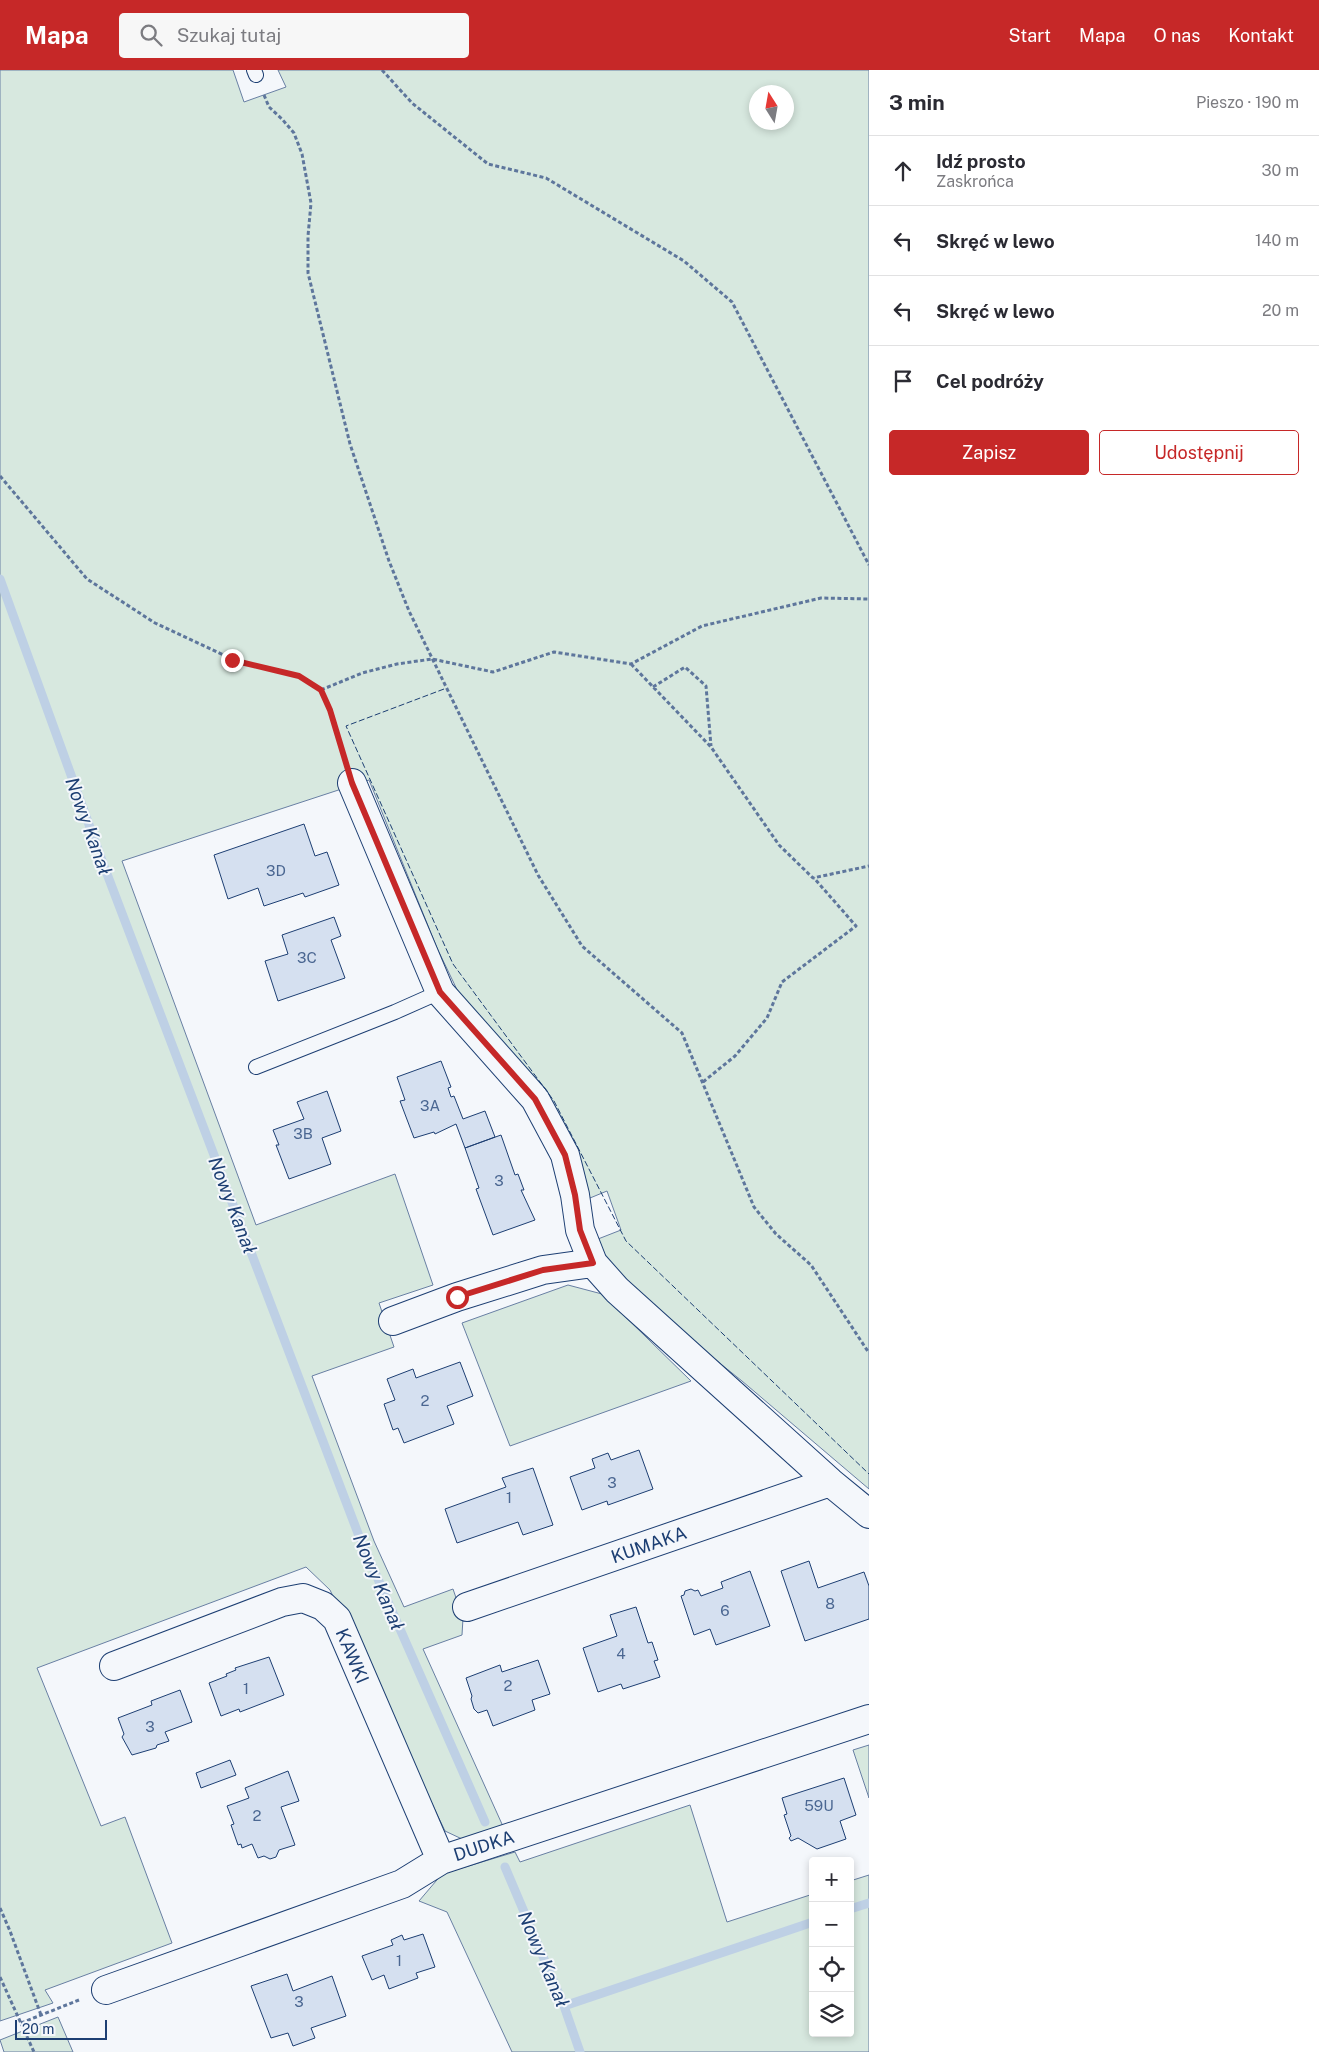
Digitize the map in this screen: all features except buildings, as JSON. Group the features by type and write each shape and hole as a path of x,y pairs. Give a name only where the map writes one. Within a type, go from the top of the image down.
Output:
{"street":[{"path":"352,783 440,992 535,1099 565,1155 575,1195 580,1230 593,1263 617,1290 830,1482 869,1514"},
{"path":"393,1321 457,1297 543,1270 593,1263"},
{"name":"KUMAKA","path":"468,1607 830,1482"},
{"name":"KAWKI","path":"114,1666 282,1602 303,1598 323,1606 337,1620 441,1860"},
{"name":"DUDKA","path":"106,1990 402,1884 441,1860 869,1719"}],"lane":[{"path":"256,1068 440,992"}],"path":[{"path":"382,70 412,103 488,164 546,178 684,261 732,302 869,565"},
{"path":"255,72 269,107 294,132 302,154 311,203 308,236 308,273 350,444 392,569 409,611 432,659 538,875 582,946 682,1033 754,1207 776,1234 811,1265 869,1353"},
{"path":"0,476 87,579 155,623 232,660 299,676 321,690 330,710 352,783"},
{"path":"321,690 362,673 397,664 432,659 493,672 554,652 631,664 702,626 821,598 869,599"},
{"path":"631,664 711,747 779,845 813,878 856,926 782,982 767,1018 734,1056 703,1082"},
{"path":"653,687 685,668 706,686 711,747"},
{"path":"813,878 869,866"},
{"path":"0,1908 41,2015"},
{"path":"0,1977 34,2052"},
{"path":"21,2023 106,1990"}],"shaded area":[{"path":"0,70 233,70 244,102 286,87 278,70 869,70 869,1489 742,1381 642,1301 611,1268 598,1239 621,1230 607,1191 590,1198 558,1114 462,1000 437,948 369,780 122,861 256,1225 395,1174 433,1285 379,1303 394,1347 312,1376 374,1541 404,1607 453,1589 463,1618 462,1635 423,1649 506,1833 462,1839 445,1831 330,1590 306,1567 37,1668 101,1826 125,1817 172,1943 45,1990 53,2003 0,2021"},
{"path":"568,1285 602,1294 691,1381 510,1446 462,1323"},
{"path":"869,1745 869,1798 853,1750"},
{"path":"690,1805 727,1922 809,1895 809,2037 854,2037 854,1880 869,1875 869,2052 512,2052 447,1912 419,1901 442,1874 515,1852 520,1862"},
{"path":"58,2017 73,2052 4,2052 0,2040"}],"waterway":[{"name":"Nowy Kanał","path":"0,579 104,866 359,1536 485,1822"},
{"name":"Nowy Kanał","path":"505,1867 564,2006 580,2052"},
{"path":"854,1908 869,1903"},
{"path":"564,2006 809,1923"}],"fence":[{"path":"444,689 346,726 453,964 554,1101 626,1241 869,1474"}],"route":[{"path":"232,660 299,676 321,690 330,710 352,783 440,992 535,1099 565,1155 575,1195 580,1230 593,1263 543,1270 457,1297"}]}
